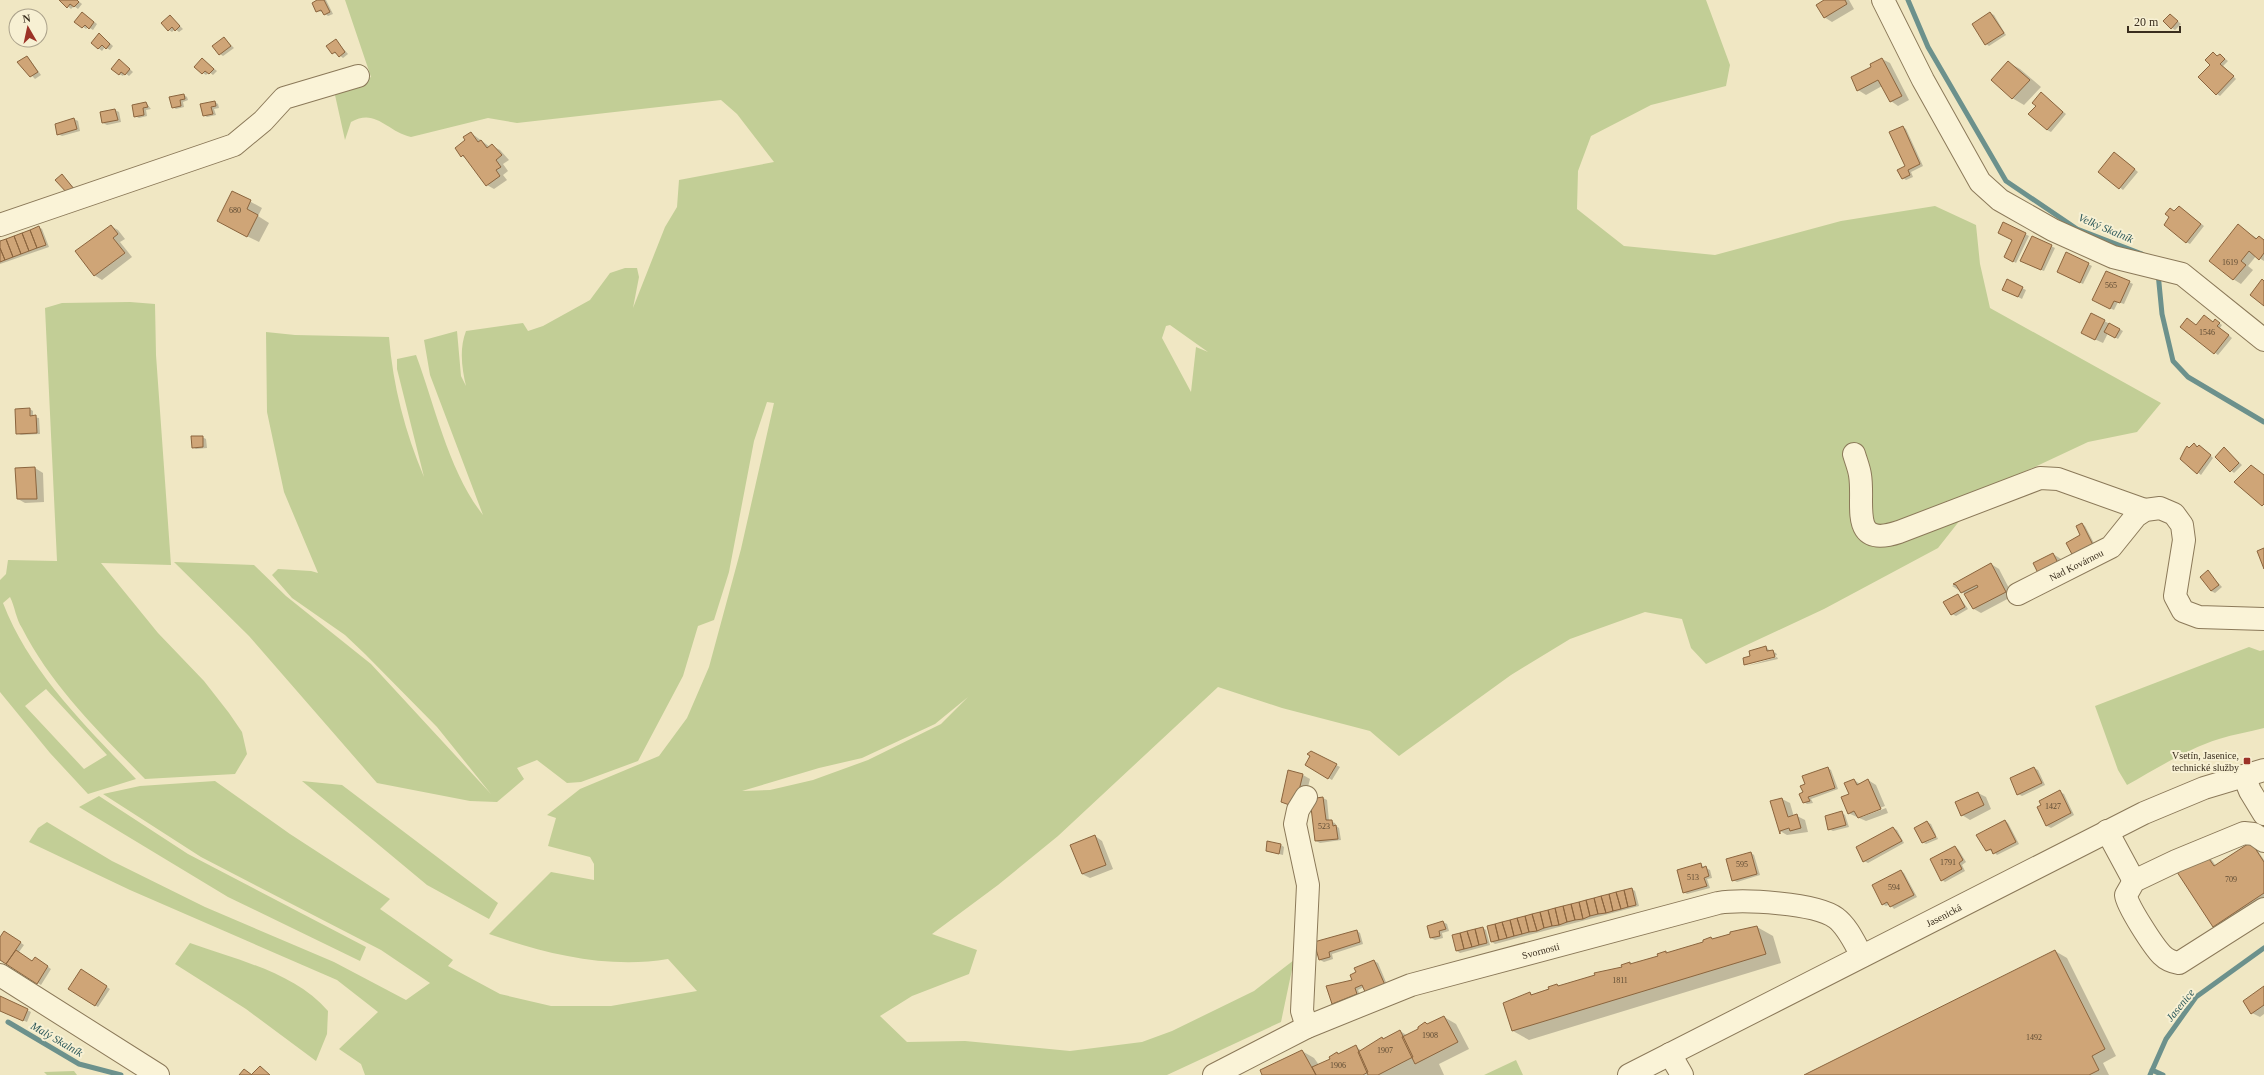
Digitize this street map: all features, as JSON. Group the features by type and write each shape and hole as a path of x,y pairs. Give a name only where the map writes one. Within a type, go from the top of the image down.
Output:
{"street":[{"path":"1883,0 1923,80 1980,182 2000,200 2053,230 2117,258 2182,274 2264,340"},
{"path":"0,225 234,145 263,121 284,98 358,76"},
{"path":"1854,454 1861,476 1861,518 1869,532 1874,536 1883,537 1898,532 2040,478 2058,479 2145,510 2160,508 2174,514 2182,525 2184,540 2175,596 2183,611 2199,617 2264,619"},
{"name":"Nad Kovárnou","path":"2018,594 2111,547 2136,516 2145,510"},
{"path":"2254,773 2250,791 2264,814"},
{"name":"Jasenická","path":"1629,1075 2107,831 2174,800 2254,773"},
{"path":"1306,797 1298,810 1295,824 1308,885 1302,1010 1307,1027"},
{"path":"2107,831 2134,881"},
{"path":"2264,841 2254,834 2244,833 2176,861 2134,881 2127,890 2126,900 2161,954 2173,962 2179,963 2186,960 2264,909"},
{"name":"Svornosti","path":"1214,1075 1307,1027 1435,977 1703,907 1734,901 1819,910 1830,915 1843,926 1862,956"},
{"path":"0,975 158,1075"},
{"path":"1670,1054 1682,1075"}],"green space":[{"path":"345,0 1706,0 1730,65 1726,86 1651,105 1591,136 1578,171 1577,209 1624,246 1715,255 1841,221 1935,206 1976,225 1980,264 1990,308 2161,403 2137,432 2088,442 1983,491 1938,548 1824,609 1706,664 1691,648 1682,619 1645,612 1570,639 1511,675 1399,756 1370,731 1282,708 1218,687 1058,836 998,885 932,934 977,950 969,974 912,996 880,1016 907,1042 965,1041 1070,1051 1142,1042 1172,1031 1254,991 1294,960 1281,1022 1167,1075 365,1075 361,1064 339,1049 378,1012 337,980 130,890 29,842 38,828 47,822 112,861 205,907 334,962 406,1000 430,983 381,950 201,857 103,794 140,786 215,781 290,834 390,899 380,909 453,960 448,966 500,994 551,1006 611,1006 697,991 668,959 645,962 623,962 577,958 533,948 489,934 551,872 594,880 594,864 590,857 548,846 556,818 547,815 580,789 659,756 687,718 709,667 741,549 774,403 767,402 754,441 729,572 714,620 698,626 683,676 638,761 581,782 567,783 537,760 517,768 524,779 497,802 470,801 377,783 249,636 174,562 254,565 286,596 371,664 491,794 437,727 365,654 345,635 292,598 272,575 278,569 311,571 318,573 284,492 267,412 266,332 295,335 389,337 393,373 401,408 411,443 424,477 397,369 397,359 416,355 452,459 471,498 483,515 430,375 424,340 457,331 461,376 466,386 462,366 462,345 466,331 523,323 528,331 543,326 590,300 610,273 625,268 637,268 639,277 633,308 665,227 677,207 679,180 774,162 737,114 721,100 517,123 488,118 411,137 402,134 374,119 360,118 351,122 345,140 335,95 371,77","holes":["1170,325 1208,352 1196,347 1191,392 1162,338 1166,326","968,697 941,724 868,760 813,780 770,790 742,791 819,768 862,758 935,724"]},
{"path":"130,302 155,304 156,355 171,565 101,563 158,633 204,681 242,732 247,754 235,774 145,779 94,727 62,690 34,650 20,624 10,597 3,603 14,628 28,653 79,718 136,779 88,794 50,753 0,692 0,580 6,574 8,560 57,561 45,308 62,303","holes":["46,689 107,755 84,769 25,706"]},
{"path":"2249,647 2260,651 2264,650 2264,728 2207,743 2172,760 2127,785 2118,770 2095,706"},
{"path":"302,781 342,785 498,903 489,919 427,885"},
{"path":"99,796 188,854 366,947 360,961 228,897 79,807"},
{"path":"190,943 264,969 282,977 299,986 328,1011 327,1034 316,1061 246,1009 175,964"},
{"path":"1516,1060 1523,1075 1484,1075"},
{"path":"74,1071 77,1075 47,1075 44,1072"}],"building":[{"path":"59,0 77,0 79,2 74,7 70,4 67,8"},
{"path":"317,0 324,0 330,12 324,15 321,10 316,12 312,3"},
{"path":"1824,0 1845,0 1847,4 1824,18 1816,5"},
{"path":"82,12 94,22 89,29 85,25 82,28 74,22"},
{"path":"1990,12 2004,33 1985,45 1972,24"},
{"path":"2170,14 2178,21 2171,29 2163,21"},
{"path":"170,15 180,26 175,31 172,27 168,31 161,23"},
{"path":"99,33 110,44 106,49 102,45 98,49 91,43"},
{"path":"224,37 231,46 219,55 212,46"},
{"path":"336,39 345,52 339,57 335,52 332,54 326,46"},
{"path":"2213,52 2217,56 2220,54 2225,59 2220,64 2234,76 2216,95 2198,77 2210,65 2205,60"},
{"path":"27,56 38,72 30,77 17,62"},
{"path":"202,58 214,69 209,74 205,71 202,74 194,67"},
{"path":"1882,58 1902,96 1890,102 1878,80 1857,91 1851,77 1871,67 1870,64"},
{"path":"119,59 130,69 125,75 121,72 119,75 111,69"},
{"path":"2008,61 2030,80 2012,99 1991,80"},
{"path":"2041,92 2063,112 2047,130 2028,114 2036,106 2032,103"},
{"path":"184,94 185,99 180,100 181,106 172,108 169,97"},
{"path":"215,101 216,106 211,107 213,114 203,116 200,104"},
{"path":"146,102 148,107 143,108 144,115 134,117 132,105"},
{"path":"115,109 118,120 102,123 100,112"},
{"path":"74,118 77,129 57,135 55,124"},
{"path":"1903,126 1920,164 1908,170 1910,175 1902,179 1897,170 1905,166 1889,132"},
{"path":"471,132 478,142 481,140 487,148 492,144 502,155 496,160 501,167 496,170 500,176 486,186 463,155 461,157 455,148 465,140 463,137"},
{"path":"2114,152 2135,169 2119,189 2098,172"},
{"path":"62,174 74,189 68,194 55,180"},
{"path":"232,191 251,200 247,209 258,215 247,237 217,221"},
{"path":"2179,206 2201,224 2186,243 2164,225 2169,217 2165,214 2170,208 2174,211"},
{"path":"2003,222 2026,233 2013,262 2004,257 2012,240 1998,233"},
{"path":"2238,224 2256,239 2259,236 2264,240 2264,253 2259,260 2249,251 2241,261 2246,265 2233,280 2209,261"},
{"path":"111,225 118,234 113,238 125,253 94,276 75,251"},
{"path":"39,226 46,245 37,248 30,230"},
{"path":"30,230 37,248 29,251 22,233"},
{"path":"22,233 29,251 21,254 14,236"},
{"path":"14,236 21,254 13,257 6,239"},
{"path":"2032,236 2052,245 2041,270 2020,261"},
{"path":"6,239 13,257 5,260 0,248 0,241"},
{"path":"0,248 5,260 0,262"},
{"path":"2066,252 2089,263 2080,283 2057,272"},
{"path":"2106,271 2130,281 2120,303 2114,301 2110,309 2092,300"},
{"path":"2007,279 2023,287 2018,297 2002,290"},
{"path":"2262,279 2264,281 2264,306 2250,295"},
{"path":"2091,313 2105,320 2095,340 2081,333"},
{"path":"2204,315 2213,322 2215,319 2220,323 2217,326 2229,335 2214,354 2180,327 2187,318 2196,325"},
{"path":"2109,323 2120,329 2115,338 2104,332"},
{"path":"30,408 30,416 36,415 37,433 16,434 15,409"},
{"path":"191,436 203,436 203,447 192,448"},
{"path":"2194,443 2197,447 2199,445 2211,455 2197,474 2180,459 2187,446 2189,448"},
{"path":"2224,447 2239,463 2230,472 2215,457"},
{"path":"2251,465 2264,475 2264,504 2262,506 2234,482"},
{"path":"35,467 37,499 17,499 15,468"},
{"path":"2082,523 2094,547 2074,558 2066,543 2080,535 2076,526"},
{"path":"2264,548 2264,569 2257,551"},
{"path":"2053,553 2059,565 2039,575 2033,563"},
{"path":"1991,563 2006,592 1973,609 1964,594 1978,587 1977,585 1961,593 1956,585 1953,584"},
{"path":"2208,570 2219,585 2211,591 2200,577"},
{"path":"1958,594 1965,607 1951,615 1943,602"},
{"path":"1766,646 1767,651 1773,650 1775,657 1744,665 1743,658 1750,656 1749,651"},
{"path":"1311,751 1337,764 1328,779 1305,765 1310,756 1307,754"},
{"path":"1828,767 1835,788 1808,797 1810,801 1803,803 1799,794 1803,792 1800,786 1805,784 1802,776"},
{"path":"2034,767 2042,783 2017,795 2010,778"},
{"path":"1288,770 1303,774 1295,807 1281,802"},
{"path":"1854,779 1857,785 1868,779 1881,809 1858,818 1854,811 1848,814 1841,797 1849,794 1844,783"},
{"path":"2060,790 2071,813 2046,826 2037,807 2041,805 2039,801"},
{"path":"1978,792 1984,805 1961,816 1955,802"},
{"path":"1323,797 1326,820 1332,820 1333,826 1336,825 1338,839 1315,841 1310,799"},
{"path":"1782,798 1788,817 1797,814 1801,828 1790,831 1789,828 1780,831 1780,834 1770,801"},
{"path":"1842,811 1846,825 1828,830 1825,816"},
{"path":"2005,820 2016,842 1993,854 1991,849 1986,851 1976,835"},
{"path":"1927,821 1936,837 1922,843 1914,828"},
{"path":"1893,827 1902,841 1863,862 1856,847"},
{"path":"1095,835 1106,865 1082,874 1070,845"},
{"path":"1267,841 1281,844 1279,854 1266,851"},
{"path":"2251,842 2264,862 2264,893 2213,927 2177,872 2205,853 2214,866"},
{"path":"1955,846 1963,860 1959,863 1962,869 1941,881 1930,859"},
{"path":"1751,852 1757,874 1732,881 1726,859"},
{"path":"1701,863 1702,868 1706,866 1709,876 1704,878 1707,886 1683,893 1677,870"},
{"path":"1901,870 1914,895 1890,907 1887,902 1882,905 1872,885"},
{"path":"1632,888 1636,905 1628,907 1624,890"},
{"path":"1624,890 1628,907 1621,909 1616,892"},
{"path":"1616,892 1621,909 1613,911 1609,894"},
{"path":"1609,894 1613,911 1606,913 1601,896"},
{"path":"1601,896 1606,913 1598,914 1594,898"},
{"path":"1594,898 1598,914 1590,916 1586,900"},
{"path":"1586,900 1590,916 1583,919 1579,902"},
{"path":"1579,902 1583,919 1575,920 1571,904"},
{"path":"1571,904 1575,920 1567,922 1563,906"},
{"path":"1563,906 1567,922 1559,925 1555,908"},
{"path":"1555,908 1559,925 1552,926 1548,910"},
{"path":"1548,910 1552,926 1544,928 1540,912"},
{"path":"1540,912 1544,928 1537,931 1532,914"},
{"path":"1532,914 1537,931 1529,932 1525,916"},
{"path":"1525,916 1529,932 1522,934 1517,918"},
{"path":"1517,918 1522,934 1514,936 1510,920"},
{"path":"1510,920 1514,936 1507,938 1502,922"},
{"path":"1443,921 1446,929 1439,931 1440,936 1430,938 1427,926"},
{"path":"1502,922 1507,938 1499,940 1495,924"},
{"path":"1495,924 1499,940 1491,942 1487,926"},
{"path":"1757,926 1766,954 1512,1031 1503,1003 1530,992 1531,995 1549,989 1548,987 1557,984 1558,986 1595,975 1594,973 1622,967 1621,965 1630,962 1630,964 1658,956 1657,954 1666,951 1666,953 1703,942 1703,940 1711,937 1712,939 1730,934 1730,932"},
{"path":"1483,927 1487,943 1479,945 1475,929"},
{"path":"1475,929 1479,945 1472,947 1467,931"},
{"path":"1357,930 1360,942 1329,952 1330,957 1319,960 1314,942"},
{"path":"4,931 21,942 6,964 0,960 0,937"},
{"path":"1467,931 1472,947 1464,949 1460,933"},
{"path":"1460,933 1464,949 1456,951 1452,935"},
{"path":"16,950 32,961 35,957 48,966 37,984 6,964"},
{"path":"2055,950 2105,1049 2092,1056 2099,1070 2089,1075 1804,1075"},
{"path":"1374,960 1385,985 1366,994 1362,985 1355,988 1357,994 1332,1004 1326,986 1352,980 1350,975 1356,972 1354,968"},
{"path":"81,969 107,986 95,1006 68,989"},
{"path":"2264,986 2264,1005 2251,1014 2243,1001"},
{"path":"0,996 28,1009 23,1021 0,1011"},
{"path":"1444,1016 1458,1042 1415,1064 1402,1037 1418,1029 1418,1027 1425,1022 1427,1024"},
{"path":"1400,1030 1413,1057 1378,1075 1368,1075 1358,1052 1382,1037 1383,1039"},
{"path":"1356,1045 1368,1072 1363,1075 1316,1075 1312,1067 1330,1059 1329,1057 1337,1052 1338,1054"},
{"path":"1302,1050 1316,1075 1262,1075 1260,1070"},
{"path":"260,1066 270,1075 251,1075"},
{"path":"244,1069 252,1075 239,1075"}],"waterway":[{"name":"Velký Skalník","path":"1908,0 1928,47 2006,181 2077,229 2142,254"},
{"name":"Velký Skalník","path":"2158,273 2162,314 2173,361 2188,377 2264,422"},
{"name":"Jasenice","path":"2150,1075 2166,1039 2196,997 2264,948"},
{"name":"Malý Skalník","path":"8,1022 79,1064 121,1075"},
{"path":"2152,1070 2163,1075"}],"place":[{"name":"Vsetín, Jasenice, technické služby","path":"2247,761"}]}
